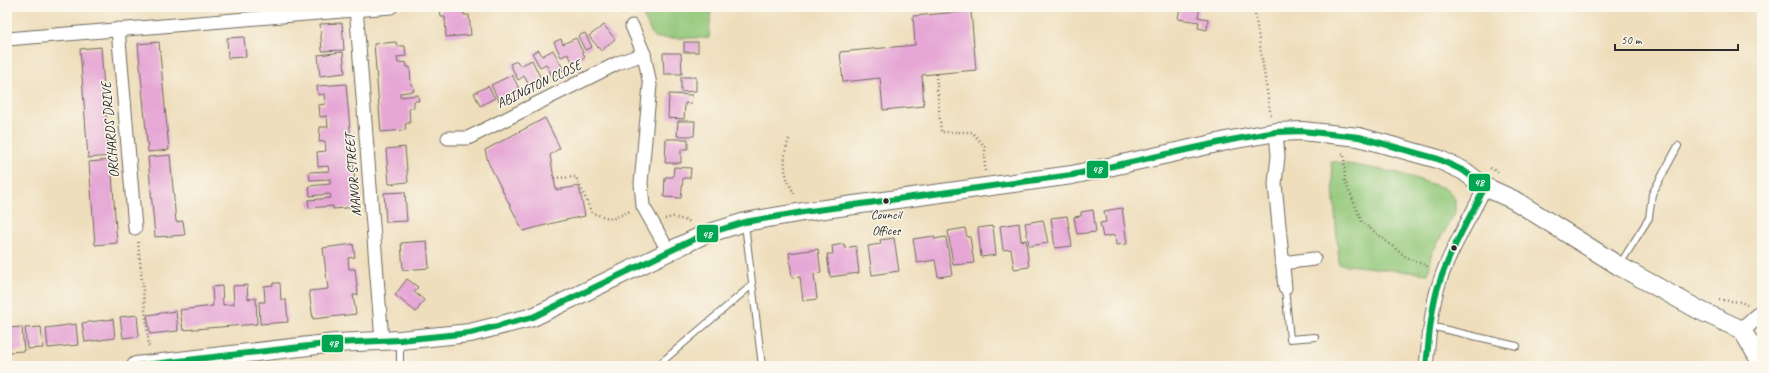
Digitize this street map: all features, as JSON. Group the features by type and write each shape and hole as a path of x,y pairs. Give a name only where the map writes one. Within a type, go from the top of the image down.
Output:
{"main road":[{"path":"136,366 335,343 391,341 470,334 532,317 702,235 745,222 801,209 1072,175 1231,140 1274,128 1359,138 1438,159 1464,170 1485,187 1514,200 1619,266 1700,312 1742,330 1762,364"}],"street":[{"path":"7,39 356,8 391,7"},
{"name":"MANOR STREET","path":"356,8 391,341"},
{"path":"632,26 644,54 650,86 641,183 643,206 669,252"},
{"name":"ORCHARDS DRIVE","path":"118,29 135,228"},
{"name":"ABINGTON CLOSE","path":"448,138 468,138 618,63 644,54"},
{"path":"1274,128 1278,156 1275,184 1285,288"},
{"path":"1426,366 1430,326 1437,291 1443,273 1485,187"},
{"path":"1282,263 1314,259"},
{"path":"1742,330 1761,313"}],"lane":[{"path":"1619,266 1649,218 1652,194 1678,146"},
{"path":"745,222 762,366"},
{"path":"657,366 752,285"},
{"path":"1285,288 1290,339 1315,337"},
{"path":"1430,326 1517,346"},
{"path":"391,341 400,366"}],"path":[{"path":"1254,7 1270,113 1274,128"},
{"path":"936,74 942,132 972,132 985,147 984,178"},
{"path":"789,139 785,149 784,167 790,188 801,209"},
{"path":"1344,154 1345,181 1362,222 1406,257 1443,273"},
{"path":"1486,166 1506,177"},
{"path":"554,178 576,176 592,212 612,219 643,206"},
{"path":"661,220 673,218 697,224"},
{"path":"135,228 139,246 148,347"},
{"path":"1717,299 1741,302 1761,313"}],"green space":[{"path":"639,7 711,7 709,38 654,38"},
{"path":"1331,161 1399,173 1447,189 1455,199 1455,213 1433,251 1428,274 1339,264"}],"building":[{"path":"440,7 464,7 464,15 469,15 471,35 446,37 445,17 441,17"},
{"path":"1180,7 1200,7 1198,17 1208,19 1207,30 1198,28 1199,22 1178,19"},
{"path":"971,11 976,70 922,75 924,106 883,110 880,78 843,82 840,52 915,45 913,16"},
{"path":"342,23 344,50 322,51 320,24"},
{"path":"604,25 615,39 601,51 589,36"},
{"path":"585,33 592,47 585,50 578,36"},
{"path":"244,37 246,57 228,58 227,38"},
{"path":"576,38 585,57 573,63 568,54 561,57 554,42 561,39 563,44"},
{"path":"159,42 169,150 148,152 138,44"},
{"path":"396,42 397,46 405,46 406,56 397,57 398,63 406,62 407,67 410,67 411,85 413,85 414,91 400,93 400,97 418,95 419,101 414,101 414,108 409,108 410,123 405,124 406,130 381,132 374,44"},
{"path":"684,42 698,42 698,52 684,52"},
{"path":"101,47 109,156 88,158 80,49"},
{"path":"539,50 542,56 553,50 564,70 552,76 546,64 540,67 532,53"},
{"path":"343,52 345,73 320,76 318,55"},
{"path":"663,53 681,53 682,74 664,74"},
{"path":"532,60 542,81 530,87 524,76 518,80 510,64 517,61 520,66"},
{"path":"512,75 522,94 513,99 511,95 499,101 491,85"},
{"path":"681,77 696,77 696,91 681,92"},
{"path":"346,84 357,207 333,209 333,206 309,208 308,200 331,198 330,194 310,196 309,186 330,184 330,179 310,180 309,172 329,171 328,166 318,167 317,152 326,151 325,141 319,142 320,127 328,127 327,116 320,117 319,105 325,104 324,94 318,95 317,86"},
{"path":"488,86 495,98 480,106 474,93"},
{"path":"669,94 692,95 691,104 685,103 684,119 668,118"},
{"path":"545,118 560,148 550,155 556,190 579,186 585,216 523,231 488,162 485,150"},
{"path":"678,121 695,121 694,136 677,136"},
{"path":"666,139 688,139 688,149 681,149 681,163 665,163"},
{"path":"405,147 408,182 389,184 386,149"},
{"path":"170,155 176,222 183,221 185,235 155,237 148,157"},
{"path":"111,160 117,243 95,245 89,162"},
{"path":"674,167 691,168 690,178 683,178 681,198 664,197 665,177 673,177"},
{"path":"405,192 407,221 386,222 384,193"},
{"path":"1122,208 1127,244 1116,245 1115,235 1103,237 1100,223 1106,222 1104,211"},
{"path":"1093,210 1096,232 1077,234 1074,217 1081,216 1081,212"},
{"path":"1067,216 1072,246 1055,248 1051,218"},
{"path":"1043,220 1048,243 1029,246 1025,223"},
{"path":"1019,223 1021,241 1026,240 1029,267 1014,269 1011,249 1003,250 1000,226"},
{"path":"993,226 996,255 981,257 978,228"},
{"path":"965,228 967,237 970,237 974,263 953,265 948,231"},
{"path":"934,236 934,239 946,237 952,275 938,277 935,260 917,263 913,239"},
{"path":"894,238 899,271 872,275 868,246 881,244 880,240"},
{"path":"427,241 429,268 403,270 401,243"},
{"path":"353,244 355,257 348,258 349,269 355,269 358,295 353,295 356,314 313,319 309,291 328,289 323,248"},
{"path":"844,244 845,248 856,246 859,273 830,277 827,254 833,254 832,246"},
{"path":"818,249 821,273 814,274 817,299 803,301 800,277 792,278 789,253"},
{"path":"407,279 418,287 414,292 424,300 416,312 395,295"},
{"path":"273,283 280,283 281,300 286,300 288,322 260,324 259,302 265,302 264,286 273,285"},
{"path":"247,285 248,299 256,298 257,324 183,330 180,310 213,306 212,287 222,286 223,305 234,304 233,286"},
{"path":"176,311 178,331 150,334 147,315"},
{"path":"137,315 139,336 123,338 120,317"},
{"path":"113,319 115,338 85,342 82,323"},
{"path":"76,324 78,345 48,348 46,328"},
{"path":"22,327 24,351 7,352 7,328"},
{"path":"41,327 43,348 27,349 25,328"}],"transit line":[{"name":"48","path":"136,366 335,343 400,340 470,333 533,317 703,235 745,222 803,212 1072,175 1231,140 1276,132 1302,131 1359,137 1438,159 1464,171 1485,187 1453,251 1437,290 1431,318 1426,366"}],"place":[{"name":"Council Offices","path":"886,201"}]}
